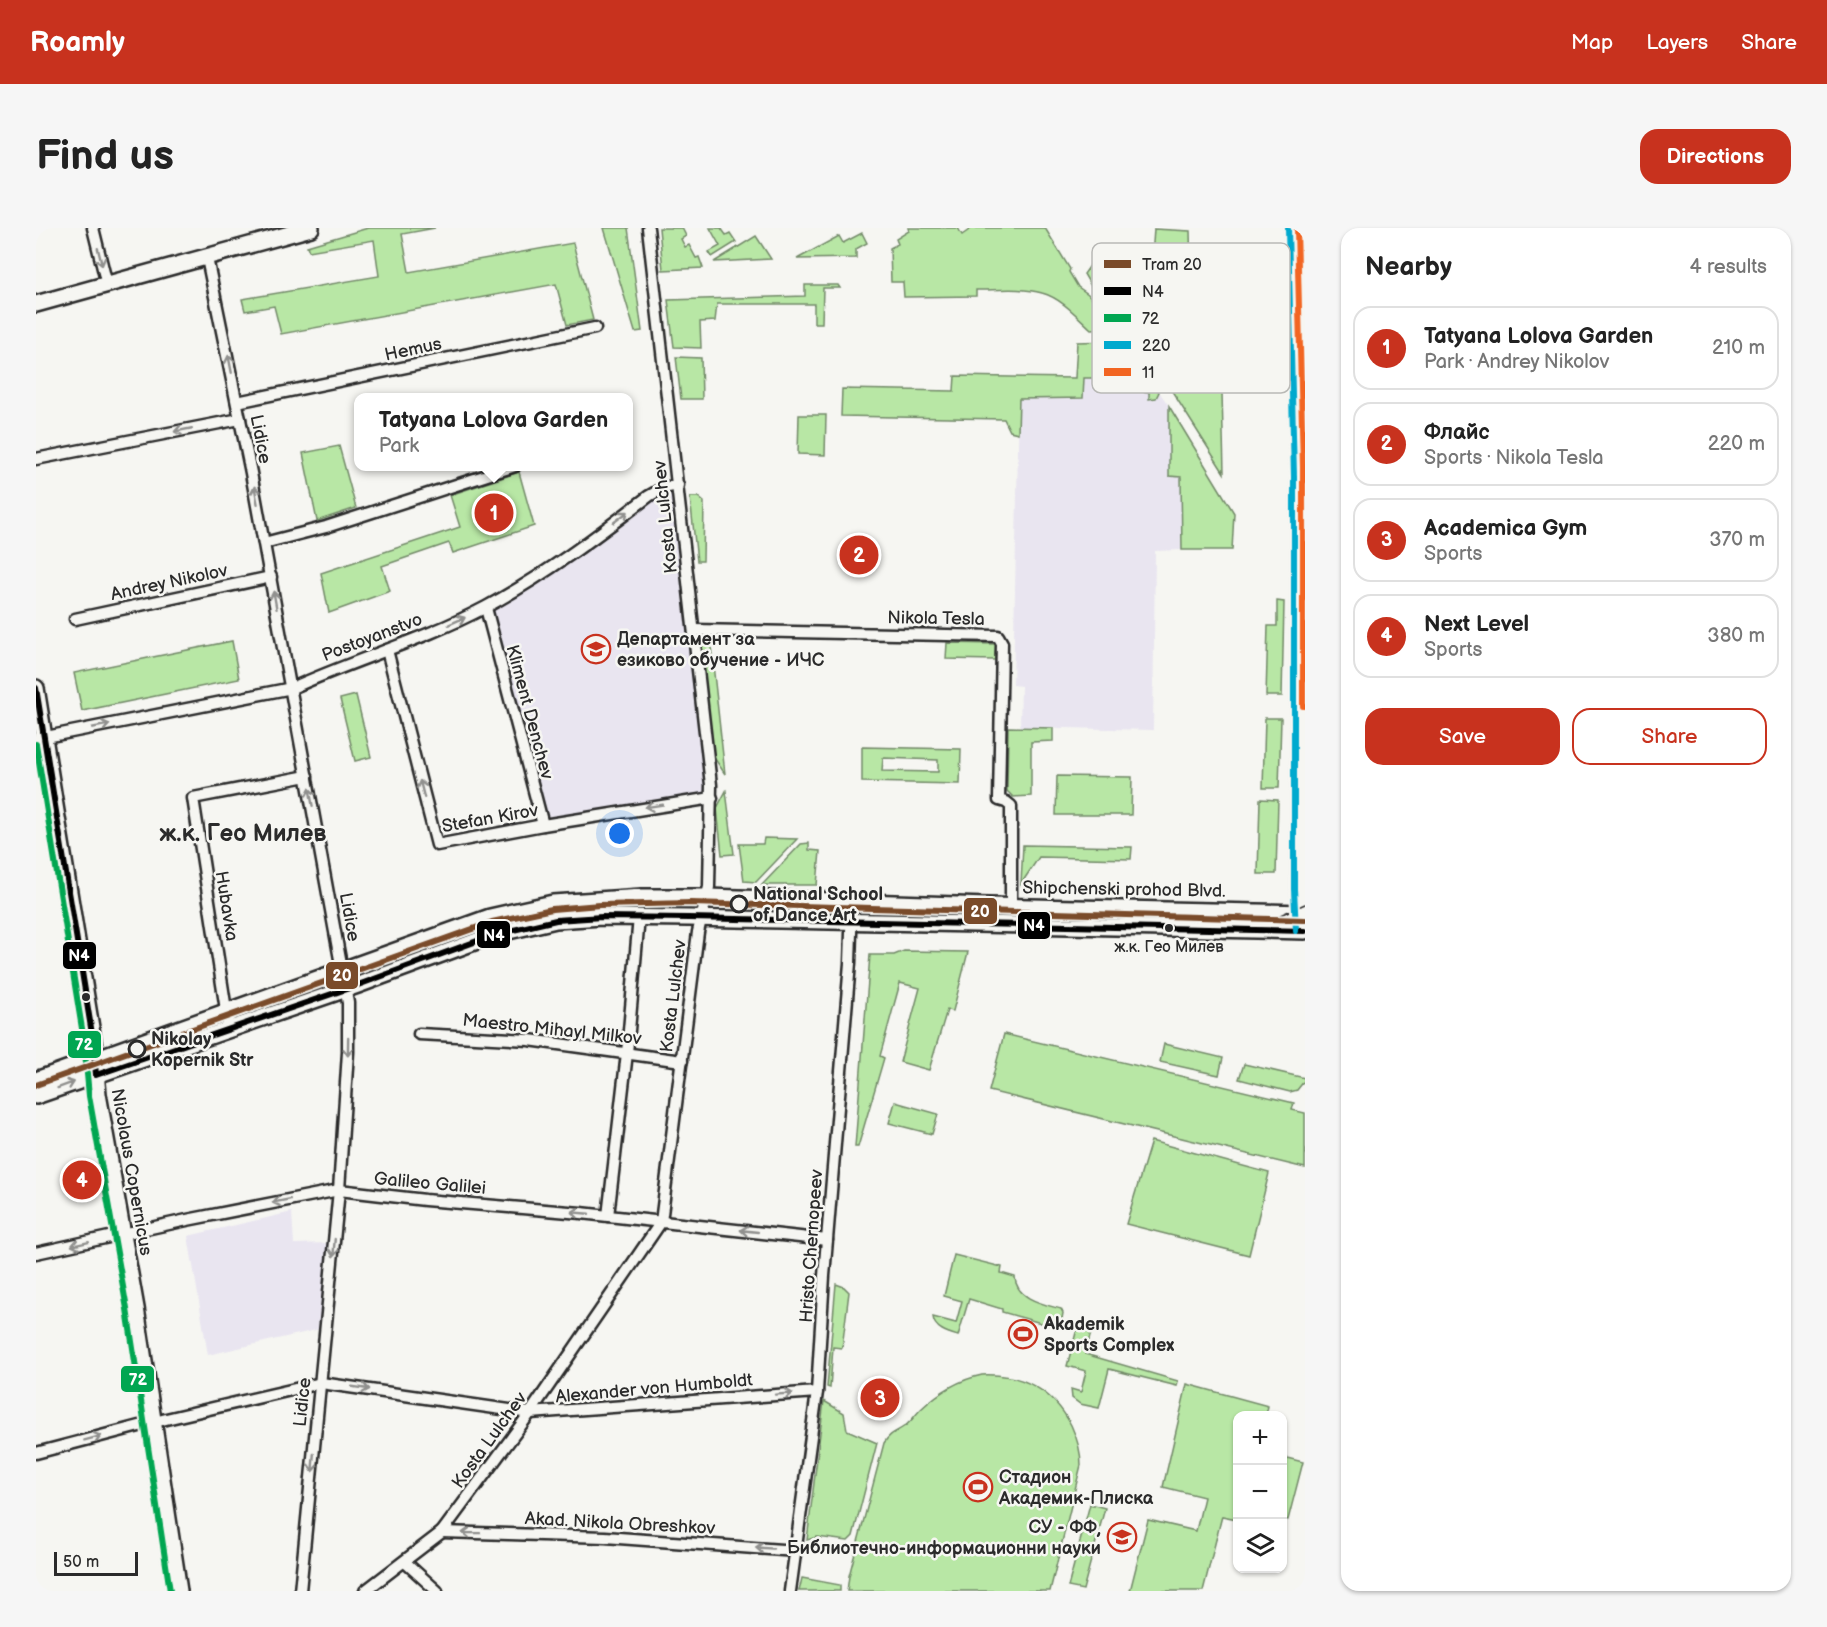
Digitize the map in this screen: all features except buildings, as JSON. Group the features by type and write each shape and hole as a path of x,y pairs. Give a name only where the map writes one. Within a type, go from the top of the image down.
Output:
{"main road":[{"path":"36,304 207,258 287,232 311,228"},
{"path":"1297,228 1303,329 1304,931"},
{"name":"Nicolaus Copernicus","path":"36,688 40,738 80,954 95,1067 179,1591"},
{"name":"Shipchenski prohod Blvd.","path":"36,1096 95,1067 227,1012 490,917 553,903 610,898 707,897 1304,913"},
{"name":"Shipchenski prohod Blvd.","path":"36,1080 95,1067 229,1029 496,934 556,920 639,917 1304,931"}],"street":[{"path":"93,228 107,285"},
{"name":"Kosta Lulchev","path":"365,1591 442,1532 530,1413 661,1222 698,932 710,878 711,798 648,228"},
{"name":"Lidice","path":"207,258 271,577 348,1003 348,1052 339,1190 300,1591"},
{"name":"Hemus","path":"237,402 595,328"},
{"path":"36,459 240,419"},
{"path":"264,543 326,527 500,471"},
{"name":"Postoyanstvo","path":"40,738 292,688 486,608 567,557 649,495 663,488 678,485"},
{"name":"Andrey Nikolov","path":"75,619 271,577"},
{"name":"Kliment Denchev","path":"486,608 543,825"},
{"path":"694,630 998,636 1002,643 999,800 1006,801 1011,806 1011,906"},
{"name":"Stefan Kirov","path":"387,650 437,845 711,798"},
{"name":"Hubavka","path":"229,1029 193,798 308,776"},
{"name":"Hristo Chernopeev","path":"790,1591 817,1392 852,902"},
{"path":"608,1216 627,1053 639,917"},
{"name":"Maestro Mihayl Milkov","path":"419,1034 529,1040 682,1061"},
{"name":"Galileo Galilei","path":"36,1253 339,1190 827,1240"},
{"name":"Alexander von Humboldt","path":"36,1453 321,1383 530,1413 817,1392"},
{"name":"Akad. Nikola Obreshkov","path":"442,1532 605,1537 796,1551"},
{"path":"405,1562 437,1591"}],"shaded area":[{"path":"1092,359 1092,393 1160,393 1169,406 1169,476 1181,477 1182,550 1155,551 1153,730 1020,727 1021,686 1013,685 1019,399 1083,398 1084,378"},
{"name":"Департамент за езиково обучение - ИЧС","path":"678,485 712,798 543,825 486,608 624,515"},
{"path":"292,1212 294,1244 330,1243 320,1329 208,1355 188,1236"}],"green space":[{"path":"368,228 435,228 402,234 409,272 573,243 593,320 567,325 556,284 281,334 274,306 245,311 242,299 379,276 374,240 309,251 307,246"},
{"path":"604,228 628,228 642,331 635,332"},
{"path":"659,228 682,228 686,236 681,239 685,247 689,245 696,258 699,257 703,268 663,270"},
{"path":"710,228 721,228 726,235 730,233 736,242 712,257 709,252 720,246"},
{"path":"908,228 958,228 962,235 972,228 1045,228 1070,269 1069,272 1078,287 1092,299 1092,329 1056,299 1049,295 1026,290 976,290 976,296 904,297 903,282 891,282 890,248 898,244 896,239 909,231"},
{"path":"1154,229 1190,231 1190,243 1153,243"},
{"path":"862,233 867,243 856,249 856,258 797,259 839,236 843,243"},
{"path":"756,236 771,259 714,262"},
{"path":"1091,264 1092,266 1092,287 1084,274"},
{"path":"805,285 838,285 840,288 823,288 822,323 814,323 814,304 717,304 715,321 700,322 701,348 674,347 668,300 805,296"},
{"path":"1077,342 1092,342 1092,378 1084,378 1083,398 1019,399 1018,433 1010,431 1004,419 841,416 842,389 954,391 955,376 1075,378"},
{"path":"676,357 701,358 702,399 681,399"},
{"path":"1149,393 1158,393 1156,398 1149,399"},
{"path":"1173,393 1222,393 1224,473"},
{"path":"1169,406 1234,513 1232,550 1182,550 1181,477 1169,476"},
{"path":"799,415 826,415 825,455 798,454"},
{"path":"339,446 356,508 317,521 303,453"},
{"path":"519,472 534,526 453,553 449,543 382,566 390,591 329,613 321,573 460,527 450,495"},
{"path":"690,497 698,497 704,502 703,561 697,561"},
{"path":"1277,601 1284,602 1282,696 1266,696 1268,626 1277,626"},
{"path":"710,637 725,774 713,756 700,646 703,640"},
{"path":"232,641 239,679 82,711 74,673"},
{"path":"947,643 996,644 995,660 946,659"},
{"path":"356,695 371,757 355,761 340,699"},
{"path":"1265,718 1281,718 1279,788 1263,788"},
{"path":"1008,727 1053,728 1053,741 1031,742 1031,796 1013,797 1007,791"},
{"path":"862,747 961,749 960,784 862,782","holes":["883,758 938,760 938,772 882,771"]},
{"path":"1057,776 1132,777 1131,815 1056,815"},
{"path":"726,791 734,854 722,855 717,808"},
{"path":"1260,799 1278,800 1276,874 1258,874"},
{"path":"764,838 797,839 756,882 744,881 739,844 763,844"},
{"path":"809,843 809,850 820,851 817,885 762,885 801,844"},
{"path":"1023,845 1132,847 1131,859 1039,857 1021,884"},
{"path":"904,951 968,952 953,1011 947,1010 929,1070 900,1062 920,988 900,983 880,1056 884,1058 858,1147 855,1147 870,955 894,955"},
{"path":"1004,1034 1294,1103 1292,1110 1305,1113 1305,1168 989,1091"},
{"path":"1164,1044 1223,1058 1219,1075 1160,1062"},
{"path":"1244,1064 1305,1078 1305,1080 1297,1090 1290,1092 1239,1079"},
{"path":"895,1102 938,1114 932,1134 889,1123"},
{"path":"1151,1141 1269,1173 1249,1255 1126,1224"},
{"path":"954,1255 1002,1267 1001,1273 1015,1277 1020,1291 1025,1295 1061,1309 1063,1313 1061,1324 1053,1322 1052,1326 1002,1312 1002,1309 969,1299 958,1336 942,1330 936,1325 933,1317 956,1323 962,1301 944,1296"},
{"path":"836,1284 849,1292 842,1348 833,1347 830,1388 827,1387"},
{"path":"1077,1329 1091,1333 1085,1354 1178,1381 1177,1386 1109,1369 1099,1408 1080,1404 1072,1398 1071,1389 1081,1392 1086,1371 1067,1366"},
{"name":"Стадион Академик-Плиска","path":"982,1375 1010,1377 1045,1393 1064,1413 1077,1440 1081,1465 1050,1591 847,1591 884,1443 942,1392 957,1383"},
{"path":"1187,1384 1268,1406 1267,1411 1233,1411 1233,1518 1222,1516 1203,1591 1130,1591 1148,1520 1196,1531 1204,1497 1163,1487"},
{"path":"824,1401 844,1413 847,1430 877,1443 853,1536 848,1541 817,1537 807,1540"},
{"path":"1287,1458 1303,1462 1287,1520"},
{"path":"1090,1504 1105,1508 1083,1590 1068,1587"},
{"path":"802,1578 840,1585 840,1591 799,1591"}],"tram line":[{"name":"20","path":"36,1085 492,922 552,909 600,905 691,903 1305,920"},
{"path":"1271,919 1305,904"}],"transit line":[{"name":"220","path":"1288,228 1288,243"},
{"name":"11","path":"1297,228 1303,467 1303,706 1305,706"},
{"name":"220","path":"1290,311 1294,476 1294,889 1296,931"},
{"name":"N4","path":"36,688 93,1040 96,1075 358,985 496,934 556,920 602,917 689,918 1305,931"},
{"name":"72","path":"36,744 84,1041 89,1096 127,1309 170,1591"}],"place":[{"name":"Tatyana Lolova Garden","path":"494,513"},
{"name":"Флайс","path":"859,555"},
{"name":"Департамент за езиково обучение - ИЧС","path":"596,649"},
{"name":"National School of Dance Art","path":"739,904"},
{"name":"ж.к. Гео Милев","path":"1169,928"},
{"name":"Nikolay Kopernik Str","path":"137,1049"},
{"name":"Next Level","path":"82,1180"},
{"name":"Akademik Sports Complex","path":"1023,1334"},
{"name":"Academica Gym","path":"880,1398"},
{"name":"Стадион Академик-Плиска","path":"978,1487"},
{"name":"СУ - ФФ, Библиотечно-информационни науки","path":"1122,1537"}],"district":[{"name":"ж.к. Гео Милев","path":"243,833"}]}
